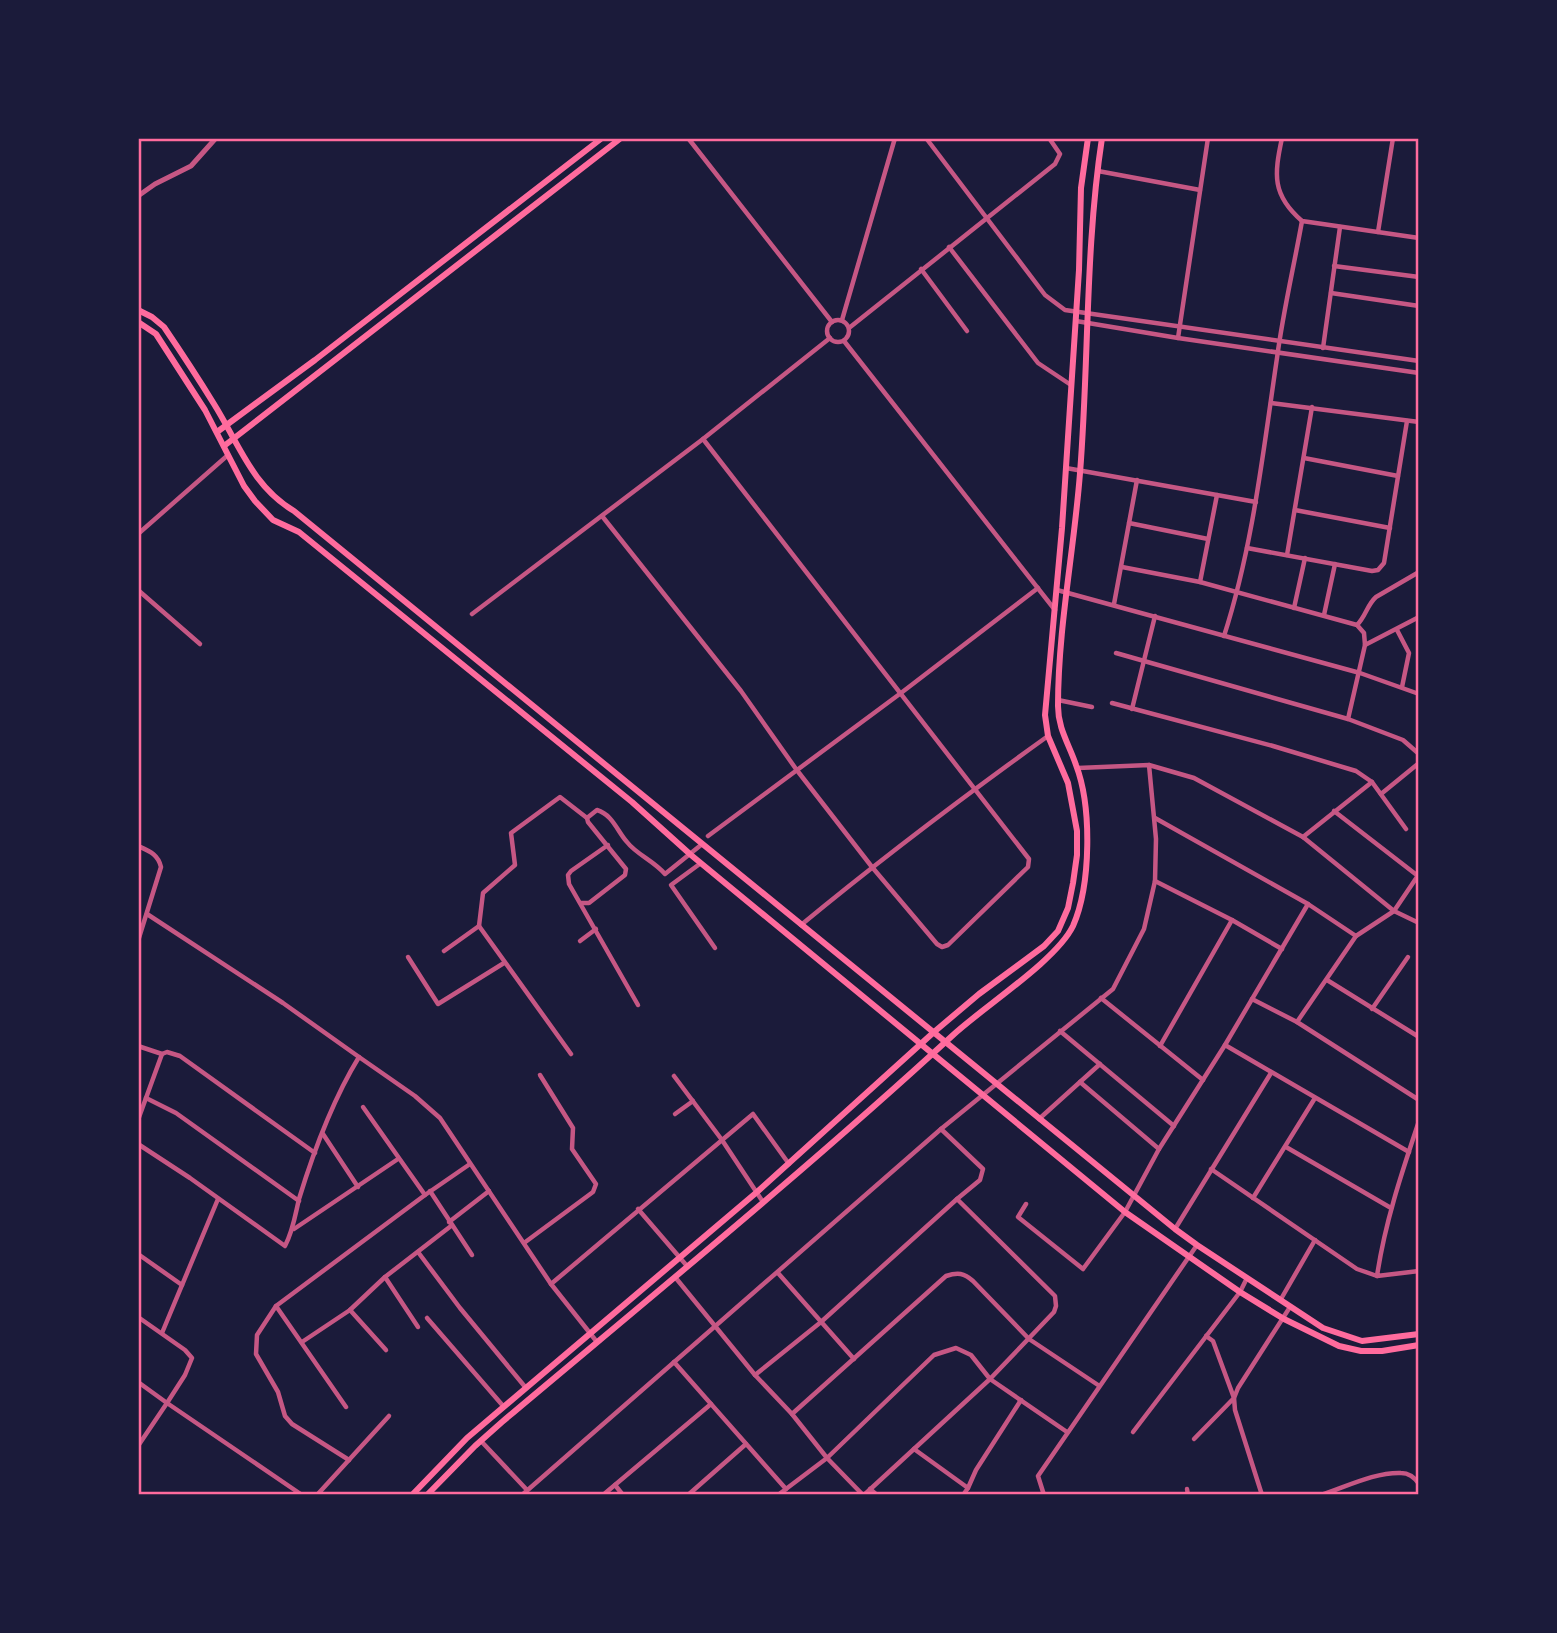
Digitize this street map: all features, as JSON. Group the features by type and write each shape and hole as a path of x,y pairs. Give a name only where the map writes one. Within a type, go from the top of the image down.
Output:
{"main road":[{"path":"217,432 315,360 602,138"},
{"path":"224,446 621,138"},
{"path":"412,1495 467,1438 757,1192 934,1032 979,994 1044,946 1058,931 1068,908 1077,855 1077,831 1068,783 1048,736 1045,700 1057,590 1076,321 1081,188 1088,138"},
{"path":"428,1495 481,1441 862,1118 933,1053 1051,954 1066,937 1078,910 1088,856 1078,768 1060,728 1058,700 1081,469 1088,311 1097,171 1102,138"},
{"path":"138,310 164,327 268,493 294,511 1175,1229 1323,1328 1362,1340 1419,1334"},
{"path":"138,322 156,334 205,410 244,486 273,520 299,532 632,802 691,855 1125,1212 1240,1292 1284,1320 1318,1337 1361,1351 1382,1351 1419,1345"},
{"path":"1059,759 1071,754"},
{"path":"1068,908 1078,910"},
{"path":"852,1107 862,1118"}],"street":[{"path":"140,191 191,166 216,138"},
{"path":"688,138 832,322"},
{"path":"842,320 895,138"},
{"path":"926,138 1045,295 1065,310 1088,311 1419,361"},
{"path":"849,328 1059,159 1060,154 1049,138"},
{"path":"1178,338 1208,138"},
{"path":"1282,138 1277,161 1277,186 1280,197 1302,221 1419,238"},
{"path":"1378,232 1393,138"},
{"path":"1097,171 1200,190"},
{"path":"1224,636 1238,593 1256,502 1280,341 1302,221"},
{"path":"1323,348 1340,226"},
{"path":"949,247 1038,363 1071,385"},
{"path":"1334,266 1419,277"},
{"path":"921,269 967,331"},
{"path":"1331,293 1419,306"},
{"path":"842,320 849,328 849,335 844,341 836,342 830,338 828,327 832,322 842,320"},
{"path":"1076,321 1278,354 1419,373"},
{"path":"472,614 703,439 830,338"},
{"path":"844,341 1055,611"},
{"path":"1270,403 1419,422"},
{"path":"1287,555 1312,407"},
{"path":"1247,548 1378,570 1384,563 1407,421"},
{"path":"602,516 741,691 796,769 872,867 937,944 942,947 948,945 1028,867 1030,863 1027,856 703,439"},
{"path":"138,534 228,454"},
{"path":"1304,458 1398,475"},
{"path":"1066,468 1256,502"},
{"path":"1114,604 1137,480"},
{"path":"1200,582 1217,495"},
{"path":"1296,510 1390,528"},
{"path":"1129,523 1208,539"},
{"path":"1294,608 1305,558"},
{"path":"1324,615 1335,564"},
{"path":"1122,567 1200,582 1357,625 1364,633 1365,645 1348,719"},
{"path":"1357,625 1365,617 1376,597 1419,572"},
{"path":"708,836 1038,588"},
{"path":"138,590 200,644"},
{"path":"1057,590 1360,673 1419,694"},
{"path":"1132,709 1155,616"},
{"path":"1365,645 1419,617"},
{"path":"1397,630 1409,653 1402,687"},
{"path":"1116,653 1348,719 1403,740 1419,754"},
{"path":"1058,700 1092,707"},
{"path":"1112,703 1356,771 1372,782 1406,829"},
{"path":"801,925 975,788 1048,736"},
{"path":"1381,794 1419,763"},
{"path":"481,1441 524,1493 942,1129 1113,989 1144,929 1156,881 1149,765"},
{"path":"1078,768 1149,765 1195,778 1303,837 1394,911 1419,923"},
{"path":"1303,837 1372,782"},
{"path":"571,1054 479,926 483,893 515,864 511,833 560,797 587,818 626,869 625,875 589,903 581,903"},
{"path":"587,818 597,810 606,814 628,845 655,863 715,948"},
{"path":"1297,1022 1356,936 1394,911 1418,875 1334,811"},
{"path":"1154,818 1308,904 1356,936"},
{"path":"608,845 568,875 569,884 638,1004"},
{"path":"665,874 701,845"},
{"path":"138,846 154,853 159,859 160,867 138,942"},
{"path":"671,885 701,863"},
{"path":"1156,881 1233,920 1282,949"},
{"path":"1026,1204 1018,1217 1083,1269 1135,1197 1159,1149 1225,1045 1308,904"},
{"path":"147,914 283,1003 415,1096 440,1118 551,1283 597,1342"},
{"path":"1160,1046 1233,920"},
{"path":"444,951 479,926"},
{"path":"580,941 596,929"},
{"path":"408,957 438,1004 503,962"},
{"path":"1372,1009 1408,957"},
{"path":"1327,979 1419,1037"},
{"path":"1101,998 1203,1080"},
{"path":"1252,999 1297,1022 1419,1100"},
{"path":"1060,1031 1174,1126"},
{"path":"1225,1045 1409,1152"},
{"path":"138,1046 162,1054 167,1052 180,1056 316,1153"},
{"path":"138,1119 162,1054"},
{"path":"138,1144 285,1247 293,1230 299,1201 322,1134 341,1087 359,1057"},
{"path":"1039,1119 1100,1064"},
{"path":"1175,1229 1271,1073"},
{"path":"524,1242 593,1192 596,1184 572,1149 573,1128 540,1075"},
{"path":"674,1076 722,1140 763,1202"},
{"path":"1080,1082 1159,1149"},
{"path":"146,1098 176,1113 299,1201"},
{"path":"1253,1198 1315,1098"},
{"path":"675,1114 693,1101"},
{"path":"363,1107 425,1195"},
{"path":"551,1283 753,1114 789,1164"},
{"path":"1377,1276 1381,1245 1391,1208 1419,1121"},
{"path":"755,1375 821,1322 984,1175 983,1170 942,1129"},
{"path":"322,1134 358,1187"},
{"path":"1286,1147 1391,1208"},
{"path":"293,1230 398,1159"},
{"path":"349,1460 292,1424 285,1416 278,1392 256,1354 257,1335 276,1306 470,1164"},
{"path":"1211,1169 1357,1269 1377,1276 1419,1271"},
{"path":"430,1191 472,1255"},
{"path":"302,1342 350,1310 489,1191"},
{"path":"162,1333 218,1199"},
{"path":"675,1276 755,1375 792,1414 827,1458 864,1495 990,1379 1054,1312 1057,1300 957,1199"},
{"path":"638,1209 687,1266"},
{"path":"1281,1299 1315,1240"},
{"path":"1044,1495 1038,1476 1196,1245"},
{"path":"418,1252 526,1388"},
{"path":"138,1254 182,1285"},
{"path":"792,1414 946,1276 956,1272 973,1281 1029,1339 1098,1385"},
{"path":"778,1273 854,1359"},
{"path":"1133,1432 1240,1292 1248,1277"},
{"path":"385,1278 418,1327"},
{"path":"276,1306 346,1407"},
{"path":"1194,1439 1234,1398 1291,1306"},
{"path":"350,1310 386,1350"},
{"path":"138,1317 192,1358 185,1375 138,1446"},
{"path":"428,1318 504,1407"},
{"path":"1206,1336 1213,1341 1234,1398 1235,1410 1262,1495"},
{"path":"778,1495 827,1458 934,1355 956,1348 971,1355 990,1379 1067,1432"},
{"path":"674,1362 786,1489"},
{"path":"138,1382 302,1495"},
{"path":"963,1495 1021,1400"},
{"path":"603,1495 711,1404"},
{"path":"317,1495 389,1416"},
{"path":"688,1495 746,1444"},
{"path":"914,1449 968,1488"},
{"path":"1321,1495 1377,1477 1401,1473 1414,1477 1419,1484"},
{"path":"615,1485 623,1495"},
{"path":"870,1489 877,1495"}]}
